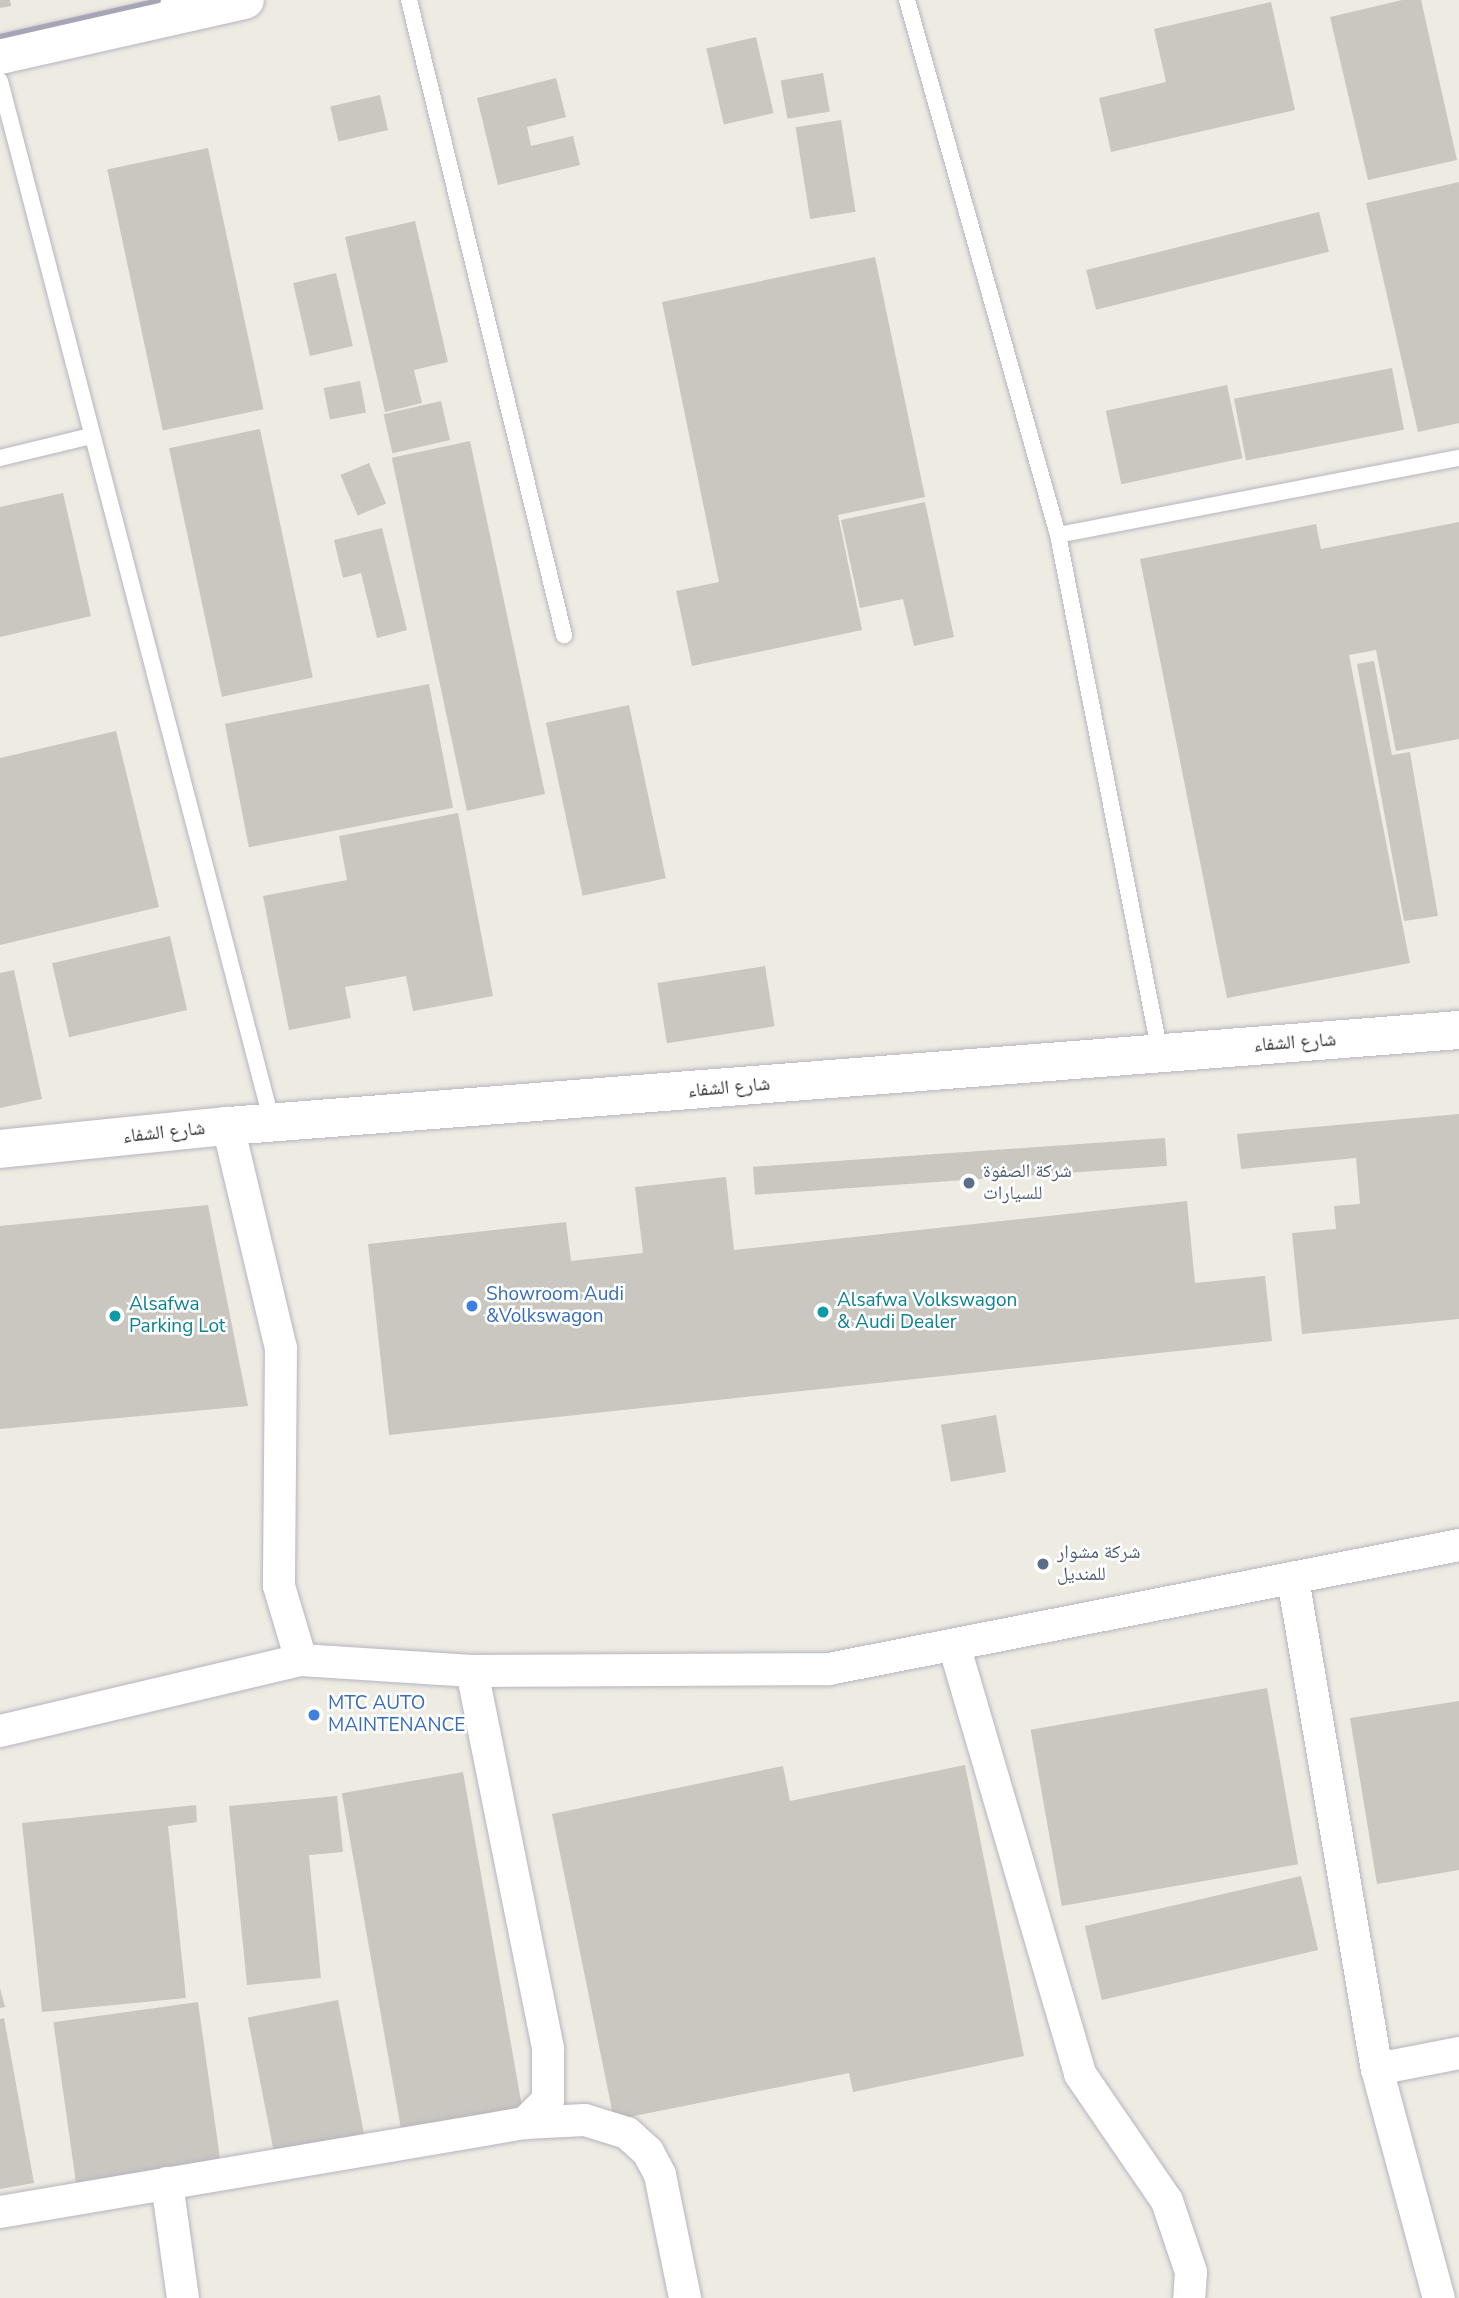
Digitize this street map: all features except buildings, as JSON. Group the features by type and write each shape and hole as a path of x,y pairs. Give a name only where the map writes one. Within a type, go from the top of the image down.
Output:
{"street":[{"path":"0,55 246,0"},
{"name":"شارع الشفاء","path":"0,1149 228,1126 272,1125 1459,1030"},
{"path":"228,1126 281,1348 276,1517 279,1586 301,1660"},
{"path":"0,1731 301,1660 472,1671 829,1669 1459,1545"},
{"path":"1293,1578 1377,2069 1438,2298"},
{"path":"954,1645 1080,2074 1167,2201 1191,2272 1189,2298"},
{"path":"472,1671 548,2049 548,2100 525,2123"},
{"path":"1377,2069 1459,2053"},
{"path":"0,2212 525,2123 584,2120 627,2133 648,2152 660,2175 685,2298"},
{"path":"167,2183 183,2298"}],"lane":[{"path":"409,0 564,635"},
{"path":"907,0 1058,536 1160,1053"},
{"path":"0,81 272,1125"},
{"path":"0,458 91,436"},
{"path":"1058,536 1459,458"}],"railway":[{"path":"0,36 158,0"}],"place":[{"name":"شركة الصفوة للسيارات","path":"969,1183"},
{"name":"Showroom Audi &Volkswagon","path":"472,1306"},
{"name":"Alsafwa Volkswagon & Audi Dealer","path":"823,1312"},
{"name":"Alsafwa Parking Lot","path":"115,1316"},
{"name":"شركة مشوار للمنديل","path":"1043,1564"},
{"name":"MTC AUTO MAINTENANCE","path":"314,1715"}]}
